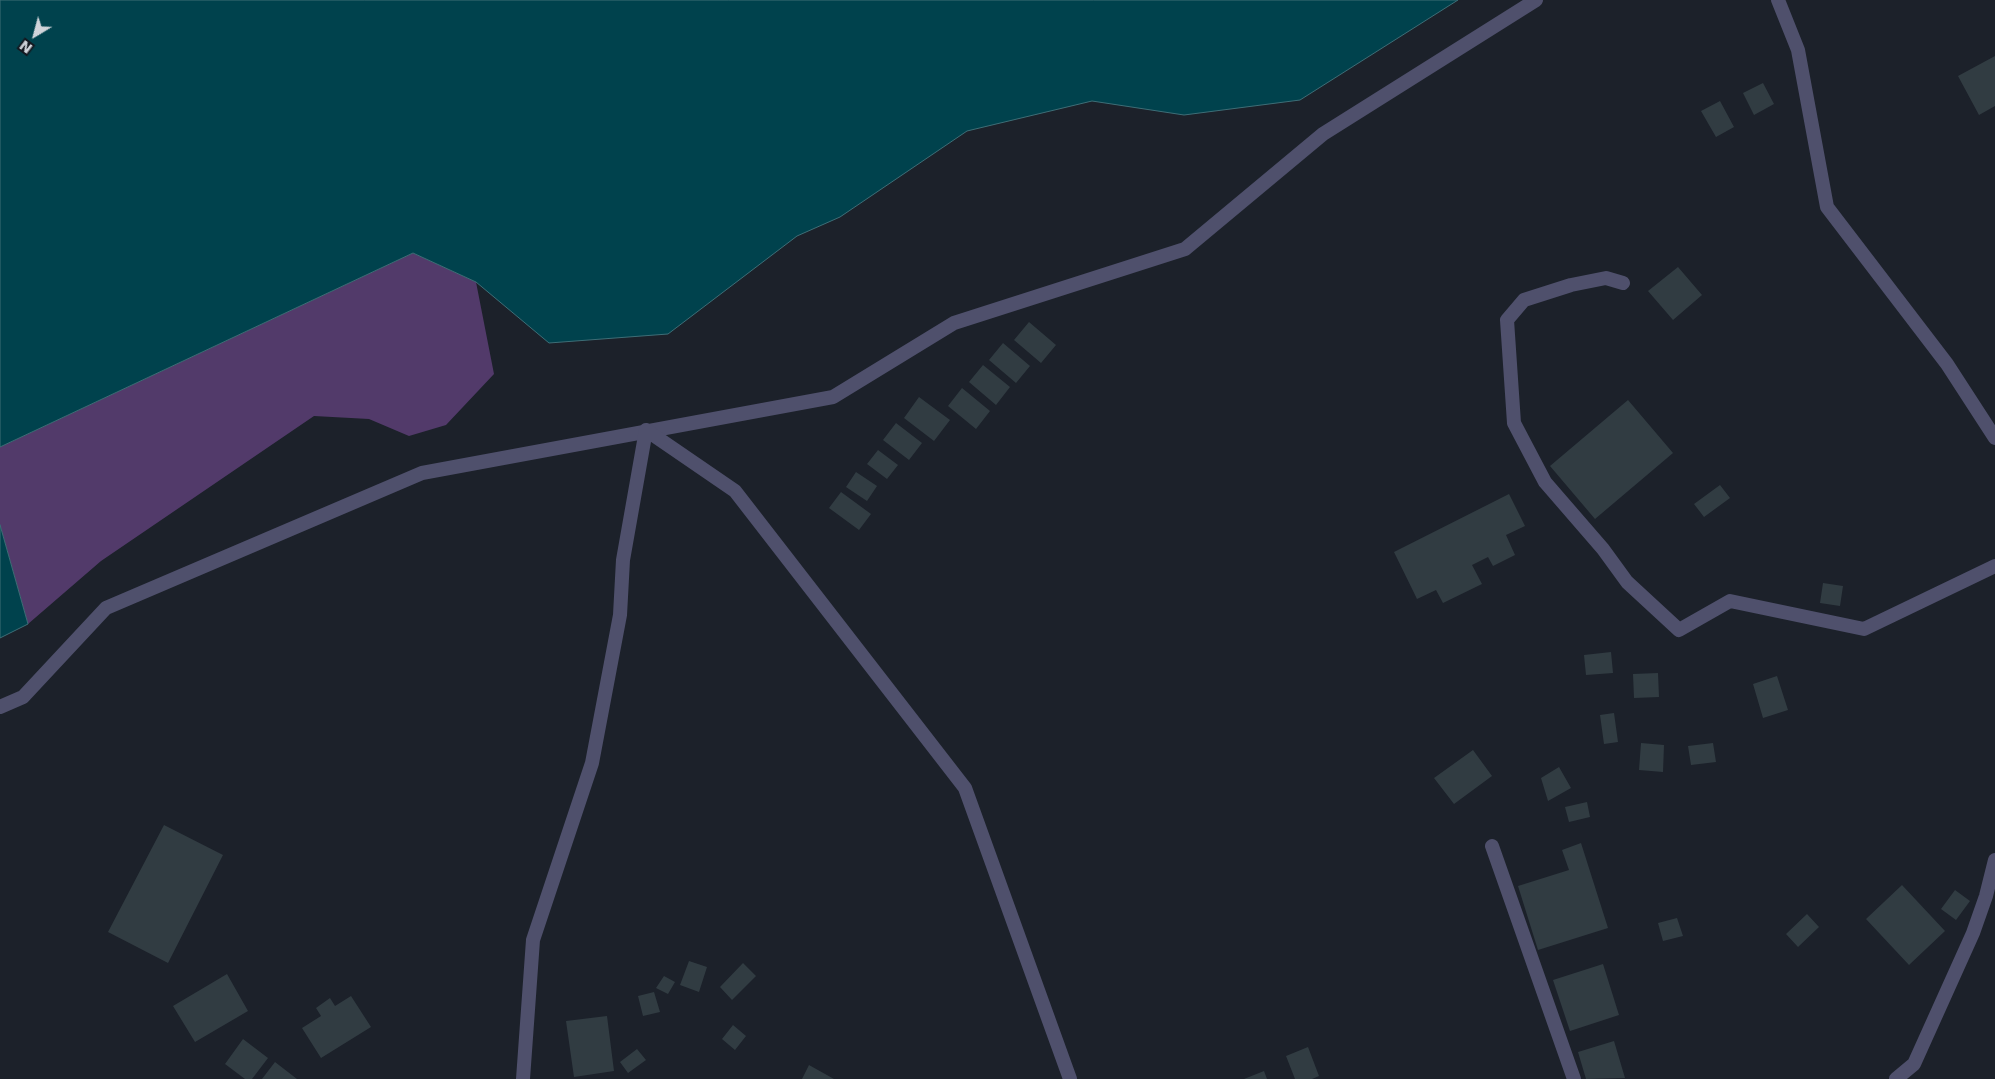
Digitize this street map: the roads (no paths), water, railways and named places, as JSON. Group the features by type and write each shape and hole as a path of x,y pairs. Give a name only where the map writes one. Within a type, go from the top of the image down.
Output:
{"street":[{"path":"0,707 23,697 106,608 422,473 646,430 833,397 954,323 1185,249 1323,134 1536,0"},
{"path":"1778,0 1798,50 1827,207 1947,364 1995,438"},
{"path":"1623,283 1606,278 1571,285 1524,300 1507,320 1514,423 1545,482 1603,549 1627,582 1679,630 1730,601 1864,629 1995,566"},
{"path":"523,1079 533,940 592,763 620,615 623,560 646,430"},
{"path":"646,430 735,491 965,788 1070,1079"},
{"path":"1492,846 1574,1079"},
{"path":"1896,1079 1914,1064 1973,933 1986,896 1995,860"}],"water":[{"path":"0,0 1458,0 1300,100 1184,115 1092,101 967,131 840,217 797,236 668,334 549,343 476,282 413,253 0,447"},
{"path":"0,525 28,624 0,638"}]}
